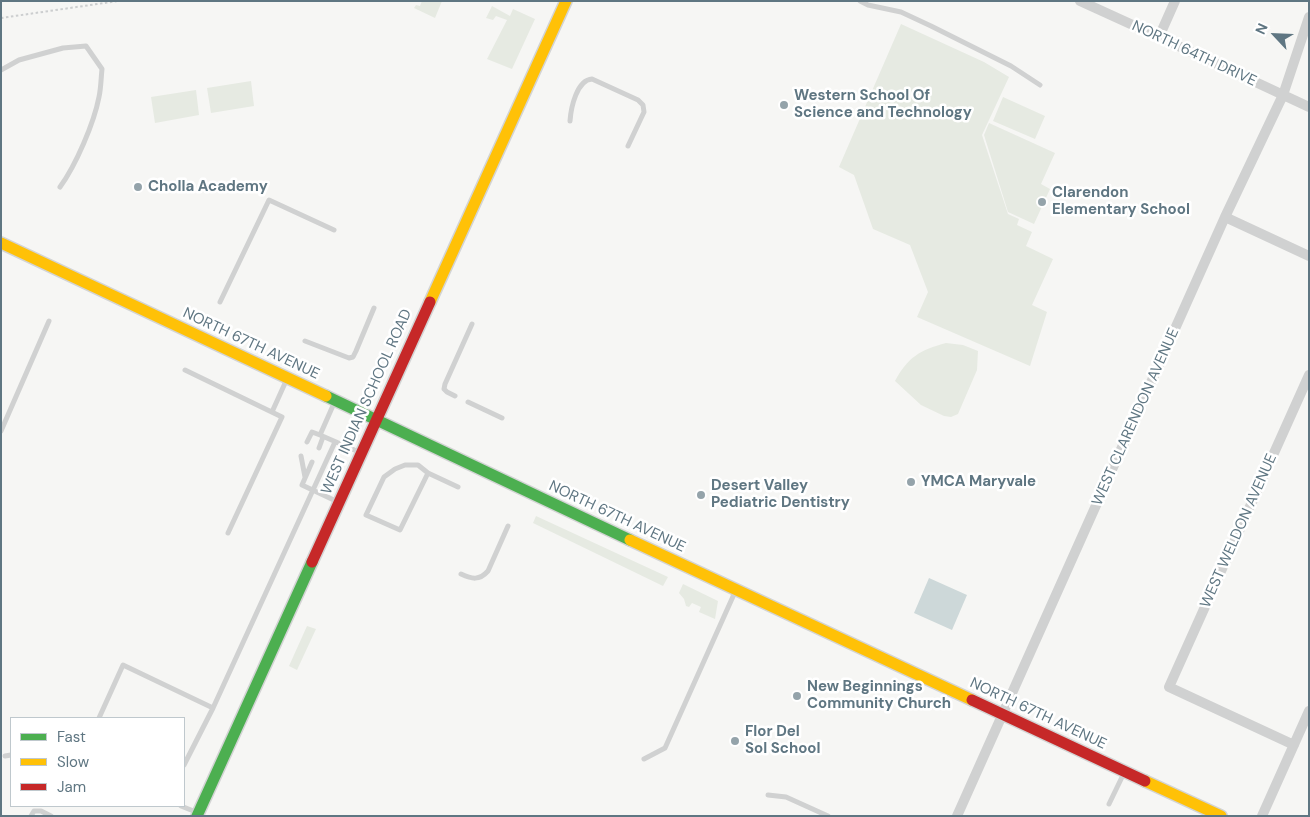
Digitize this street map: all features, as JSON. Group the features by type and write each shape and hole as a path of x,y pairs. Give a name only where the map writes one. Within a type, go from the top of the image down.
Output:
{"main road":[{"name":"WEST INDIAN SCHOOL ROAD","path":"198,814 566,1"},
{"name":"NORTH 67TH AVENUE","path":"1,243 736,590 1221,816"}],"street":[{"name":"NORTH 64TH DRIVE","path":"1080,1 1309,107"},
{"path":"1159,37 1175,1"},
{"name":"WEST CLARENDON AVENUE","path":"957,816 1225,217 1283,95 1309,17"},
{"path":"1225,217 1309,256"},
{"name":"WEST WELDON AVENUE","path":"1294,744 1169,687 1309,375"},
{"path":"1262,816 1309,711"}],"lane":[{"path":"860,1 868,5 901,12 931,26 1010,66 1040,86"},
{"path":"1,70 19,60 63,48 86,46 102,69 99,97 88,132 68,176 60,187"},
{"path":"570,121 570,110 579,88 583,82 592,79 638,100 643,105 644,112 628,146"},
{"path":"220,302 269,200 334,230"},
{"path":"305,341 349,358 356,351 374,308"},
{"path":"1,431 49,321"},
{"path":"455,396 444,389 445,384 472,324"},
{"path":"186,370 282,417 228,533"},
{"path":"272,412 287,378"},
{"path":"319,448 335,401"},
{"path":"468,402 502,418"},
{"path":"307,442 312,432 360,453"},
{"path":"185,763 213,708 335,442"},
{"path":"300,456 306,477"},
{"path":"312,462 302,485 338,503"},
{"path":"428,473 400,530 366,515 384,477 406,465 418,465 428,473 458,487"},
{"path":"461,574 477,579 488,571 508,526"},
{"path":"644,759 665,748 736,590"},
{"path":"99,717 123,665 213,708"},
{"path":"5,756 10,755"},
{"path":"1109,804 1125,771"},
{"path":"768,795 786,797 828,816"},
{"path":"184,807 198,814"},
{"path":"31,816 34,811 40,811 51,816"}],"path":[{"path":"1,18 118,1"}],"shaded area":[{"path":"422,1 442,1 435,18 414,8 416,5 420,6"},
{"path":"492,6 510,16 513,9 535,19 512,69 487,59 507,20 496,16 493,20 486,18"},
{"path":"901,24 984,62 1009,77 982,135 1008,214 1019,219 1017,225 1032,232 1026,246 1053,259 1032,305 1047,312 1030,366 917,317 928,292 910,245 873,229 854,175 839,167"},
{"path":"251,81 254,106 211,113 207,88"},
{"path":"196,90 199,115 155,123 151,97"},
{"path":"1003,97 1045,116 1035,139 993,121"},
{"path":"989,123 1055,153 1041,184 1050,189 1034,224 1008,212 984,135"},
{"path":"946,343 963,345 978,351 977,370 958,414 951,417 944,416 921,405 895,381 910,360 922,352"},
{"path":"536,516 668,577 663,586 533,523"},
{"path":"929,578 967,595 952,630 914,613"},
{"path":"683,584 718,601 715,619 699,612 701,607 692,603 689,607 686,606 684,599 679,593"},
{"path":"307,626 316,629 297,670 289,666"}],"traffic: fast":[{"path":"326,396 630,540"},
{"path":"197,816 312,562"}],"traffic: slow":[{"path":"430,302 566,1"},
{"path":"1,243 326,396"},
{"path":"630,540 972,700"},
{"path":"1145,781 1221,816"}],"traffic: jam":[{"path":"312,562 430,302"},
{"path":"972,700 1145,781"}],"place":[{"name":"Western School Of Science and Technology","path":"784,105"},
{"name":"Cholla Academy","path":"138,187"},
{"name":"Clarendon Elementary School","path":"1042,202"},
{"name":"YMCA Maryvale","path":"911,482"},
{"name":"Desert Valley Pediatric Dentistry","path":"701,495"},
{"name":"New Beginnings Community Church","path":"797,696"},
{"name":"Flor Del Sol School","path":"735,741"}]}
